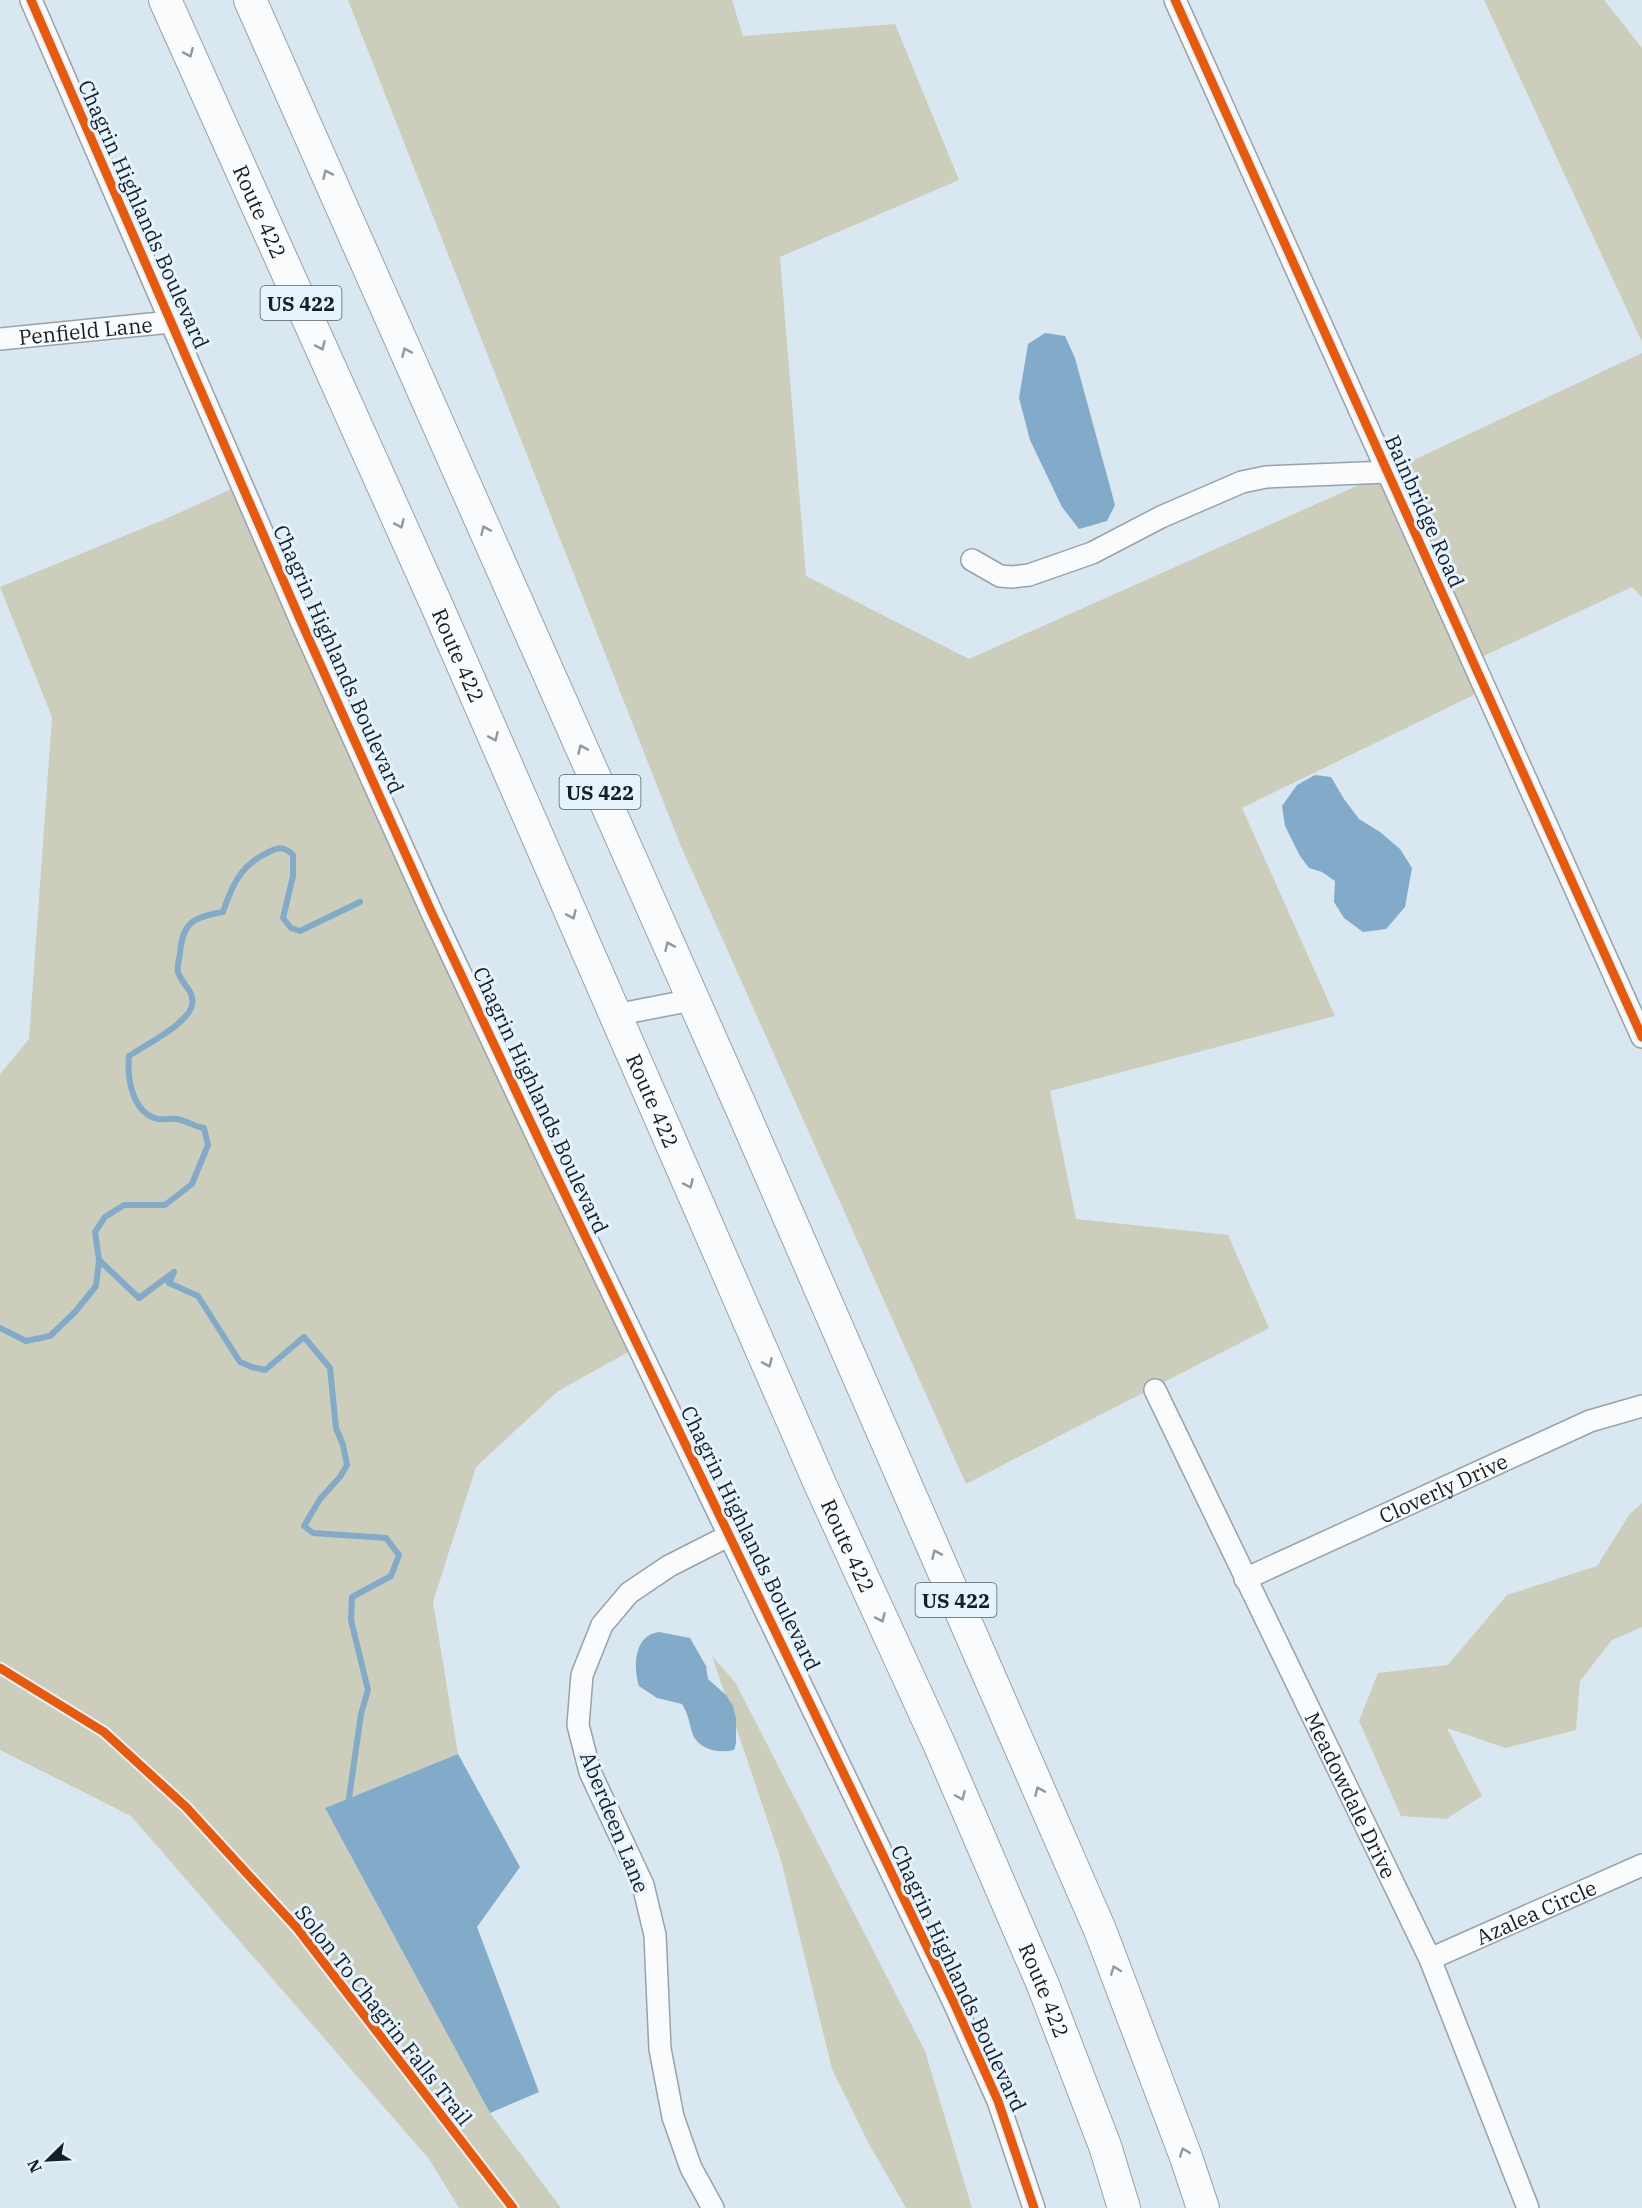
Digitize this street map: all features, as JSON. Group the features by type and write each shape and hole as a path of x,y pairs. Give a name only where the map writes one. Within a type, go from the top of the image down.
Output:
{"highway":[{"name":"Route 422","path":"165,0 437,606 816,1473 944,1756 1038,1974 1105,2146 1124,2208"},
{"name":"US 422","path":"250,0 744,1114 1100,1930 1203,2208"}],"street":[{"name":"Chagrin Highlands Boulevard","path":"31,0 308,637 432,913 959,2014 998,2101 1034,2208"},
{"name":"Bainbridge Road","path":"1175,0 1642,1037"},
{"name":"Penfield Lane","path":"0,339 171,322"},
{"path":"972,561 1000,576 1029,575 1092,553 1161,517 1242,482 1266,477 1388,472"},
{"path":"615,1015 692,1000"},
{"name":"Meadowdale Drive","path":"1155,1390 1430,1959 1528,2208"},
{"name":"Cloverly Drive","path":"1245,1579 1590,1421 1642,1406"},
{"name":"Aberdeen Lane","path":"713,2208 691,2168 673,2117 660,2049 655,1935 643,1885 590,1772 578,1725 582,1675 602,1625 629,1593 669,1566 730,1535"},
{"name":"Azalea Circle","path":"1430,1959 1642,1864"}],"green space":[{"path":"348,0 732,0 743,36 895,24 959,180 780,257 806,576 969,659 1388,472 1642,353 1642,597 1632,587 1473,661 1486,689 1242,808 1335,1016 1050,1091 1076,1219 1228,1235 1269,1328 966,1484 680,844"},
{"path":"1484,0 1604,0 1642,48 1642,342"},
{"path":"242,484 639,1346 558,1391 476,1467 433,1602 458,1754 325,1808 490,2113 561,2208 459,2208 429,2159 131,1816 0,1750 0,1074 29,1039 52,717 0,587 168,518"},
{"path":"1642,1503 1642,1627 1612,1640 1580,1681 1576,1730 1506,1748 1447,1728 1482,1796 1446,1819 1401,1816 1359,1721 1378,1673 1448,1665 1507,1595 1597,1566 1629,1515"},
{"path":"712,1656 735,1682 925,2051 972,2208 906,2208 869,2144 832,2069 781,1860"}],"water":[{"path":"1045,333 1065,336 1075,358 1115,505 1107,521 1079,529 1062,507 1030,440 1019,398 1028,344"},
{"path":"1315,775 1331,777 1359,819 1380,832 1400,849 1412,868 1405,907 1386,929 1363,932 1344,918 1334,902 1335,881 1322,872 1309,868 1300,856 1285,826 1282,806 1297,785"},
{"path":"659,1632 690,1638 706,1666 708,1679 726,1695 733,1706 736,1718 734,1750 715,1751 698,1743 682,1704 657,1698 639,1686 636,1670 637,1653 644,1639"},
{"path":"458,1754 520,1867 477,1927 539,2092 490,2113 325,1808"}],"waterway":[{"path":"0,1328 26,1341 50,1336 75,1312 96,1286 99,1260 95,1232 105,1217 124,1205 165,1205 192,1184 208,1145 204,1128 177,1119 158,1119 142,1110 133,1094 129,1074 129,1056 175,1027 189,1012 192,1005 192,996 178,970 183,935 191,923 204,916 223,912 234,885 250,863 278,849 287,850 293,855 293,876 283,918 291,928 300,931 360,902"},
{"path":"99,1260 139,1298 174,1272 169,1283 198,1296 240,1362 265,1370 304,1337 330,1368 336,1428 343,1445 347,1465 340,1477 320,1499 304,1526 313,1533 386,1538 399,1555 391,1576 352,1597 351,1620 368,1690 361,1714 349,1798"}],"cycle path":[{"path":"31,0 303,626 432,913 954,2003 998,2101 1034,2208"},
{"path":"1175,0 1642,1037"},
{"name":"Solon To Chagrin Falls Trail","path":"0,1668 104,1732 186,1807 297,1928 513,2208"}]}
